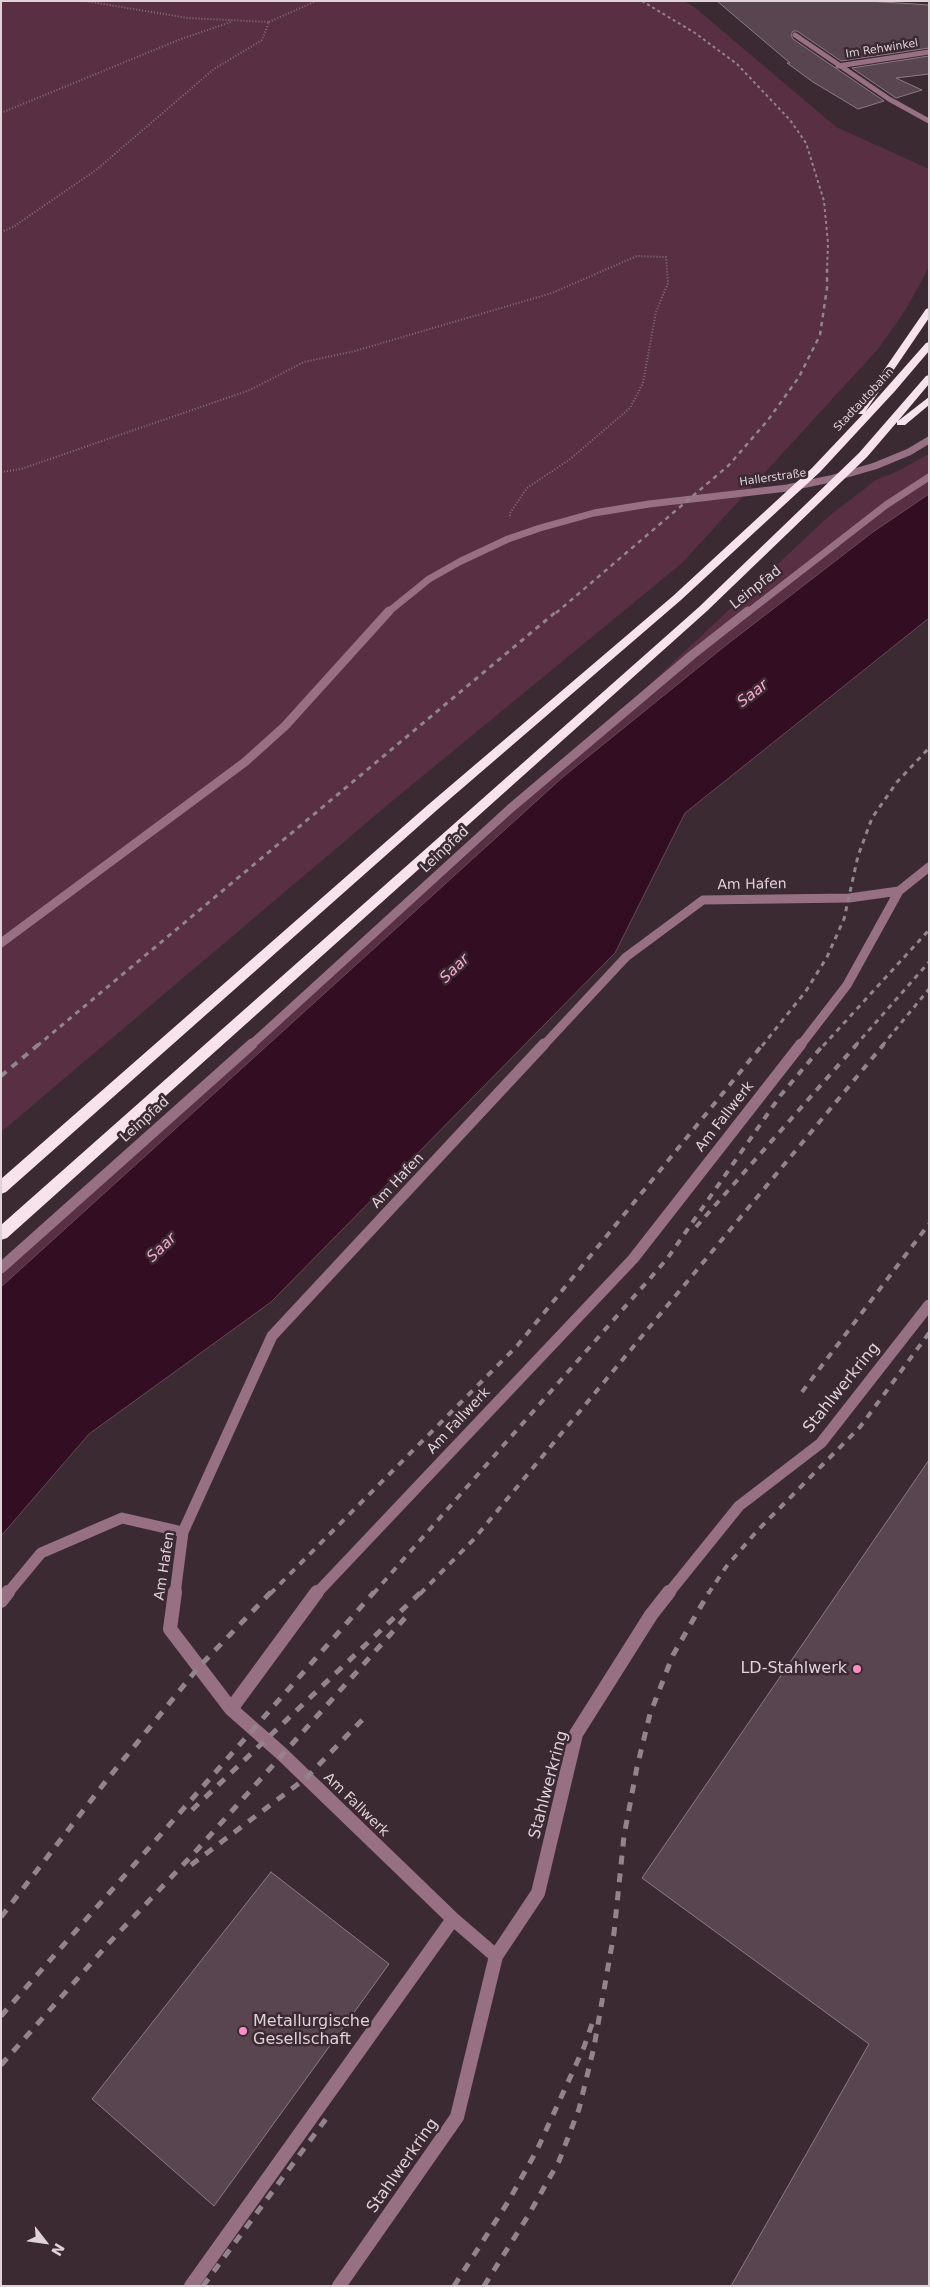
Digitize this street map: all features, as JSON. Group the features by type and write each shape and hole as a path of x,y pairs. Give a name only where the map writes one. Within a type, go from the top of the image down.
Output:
{"highway":[{"path":"844,439 929,310"},
{"name":"Stadtautobahn","path":"1,1188 433,807 677,598 816,470 892,389 929,345"},
{"path":"863,455 929,378"},
{"path":"1,1234 696,616 863,455 929,400"}],"street":[{"name":"Im Rehwinkel","path":"795,35 889,99 929,121"},
{"name":"Im Rehwinkel","path":"838,66 929,52"},
{"name":"Hallerstraße","path":"1,943 245,762 285,726 397,603 429,579 508,539 562,521 613,510 787,488 830,479 875,466 909,452 929,440"},
{"name":"Leinpfad","path":"1,1268 305,997 511,808 692,655 886,505 929,477"},
{"name":"Am Fallwerk","path":"496,1956 453,1919 282,1754 231,1708 311,1599 633,1259 847,985 899,891 929,867"},
{"name":"Am Hafen","path":"231,1708 170,1629 183,1532 272,1336 626,957 703,900 849,898 899,891"},
{"name":"Stahlwerkring","path":"339,2286 457,2117 496,1956 538,1893 576,1734 651,1614 739,1506 821,1443 929,1305"},
{"path":"1,1601 41,1553 122,1518 183,1532"},
{"path":"191,2286 453,1919"}],"path":[{"path":"85,1 168,15 269,22 316,1"},
{"path":"1,113 181,39 234,21"},
{"path":"1,232 13,227 96,170 214,69 262,40 269,22"},
{"path":"1,472 21,469 57,458 250,390 304,362 355,351 552,294 637,256 666,257 668,283 656,312 642,383 630,408 569,460 527,488 510,513 508,539"}],"shaded area":[{"path":"1,1 683,1 693,6 836,127 929,169 929,267 906,309 878,349 682,563 391,802 1,1132"},
{"path":"929,454 929,494 873,532 725,646 563,777 1,1287 1,1271 488,836 829,516 876,480 896,472"}],"water":[{"name":"Saar","path":"929,494 929,618 685,813 615,953 271,1302 89,1434 1,1536 1,1287 563,777 725,646 873,532"}],"building":[{"path":"717,1 868,1 929,5 929,48 841,61 797,31 793,31 791,35 793,39 884,101 858,109 813,82 787,63 790,63"},
{"path":"929,56 929,74 896,78 922,90 896,98 852,68"},
{"name":"LD-Stahlwerk","path":"929,1460 929,2286 731,2286 869,2044 642,1878"},
{"name":"Metallurgische Gesellschaft","path":"271,1872 389,1964 214,2206 92,2099"}],"railway":[{"path":"642,1 695,33 737,64 790,120 806,143 824,201 828,243 827,271"},
{"path":"556,613 729,465 768,420 799,377 820,335 827,288 827,271"},
{"path":"37,1046 557,611"},
{"path":"762,1046 806,991 827,957 844,919 858,856 872,818 897,782 929,748"},
{"path":"823,1046 929,930"},
{"path":"855,1046 929,962"},
{"path":"882,1046 929,989"},
{"path":"1,1076 39,1044"},
{"path":"270,1594 517,1346 763,1044"},
{"path":"373,1594 667,1259 780,1096 824,1044"},
{"path":"696,1227 857,1044"},
{"path":"420,1594 474,1539 884,1044"},
{"path":"802,1392 929,1224"},
{"path":"708,1594 726,1567 757,1531 860,1427 929,1333"},
{"path":"1,1917 106,1781 198,1668 271,1592"},
{"path":"1,2016 374,1592"},
{"path":"192,1810 421,1592"},
{"path":"484,2286 528,2216 559,2161 579,2109 594,2047 614,1933 624,1836 637,1767 650,1714 673,1655 709,1592"},
{"path":"1,2065 109,1943 196,1851 405,1618"},
{"path":"191,1865 306,1778 364,1718"},
{"path":"454,2286 508,2202 537,2150 584,2047 594,2018"},
{"path":"203,2286 331,2112"}],"place":[{"name":"LD-Stahlwerk","path":"857,1669"},
{"name":"Metallurgische Gesellschaft","path":"243,2031"}]}
